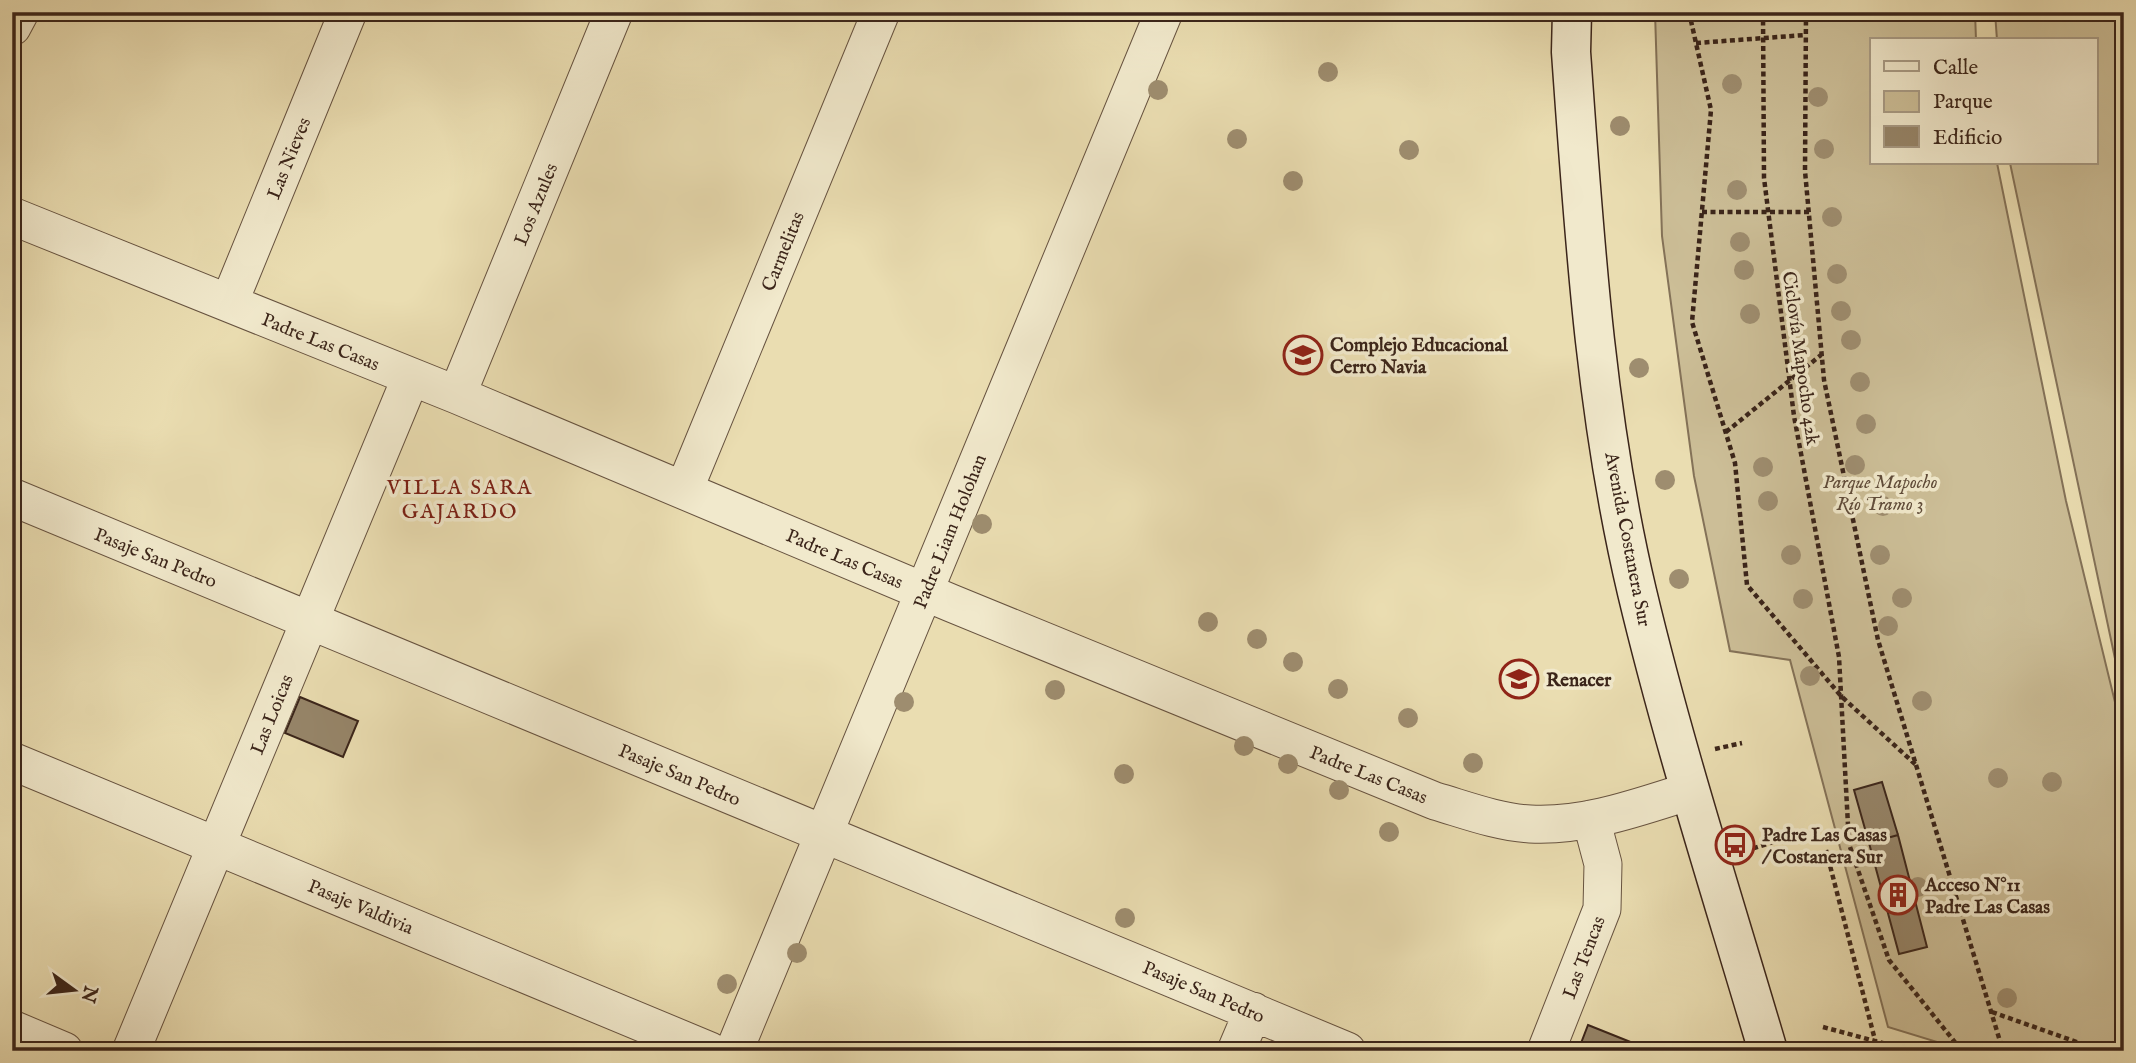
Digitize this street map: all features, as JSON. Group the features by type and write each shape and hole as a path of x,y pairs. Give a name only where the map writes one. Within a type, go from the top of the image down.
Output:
{"main road":[{"name":"Avenida Costanera Sur","path":"1564,14 1571,51 1590,309 1613,467 1637,591 1690,791 1768,1051"}],"street":[{"path":"12,27 20,12"},
{"name":"Las Nieves","path":"229,303 348,12"},
{"name":"Los Azules","path":"457,395 614,12"},
{"name":"Carmelitas","path":"684,490 881,12"},
{"name":"Padre Liam Holohan","path":"733,1051 1164,12"},
{"name":"Padre Las Casas","path":"12,216 457,395 924,592 1435,801 1489,817 1530,824 1591,819 1690,791"},
{"name":"Las Loicas","path":"131,1051 411,377"},
{"name":"Pasaje San Pedro","path":"12,497 1347,1051"},
{"name":"Pasaje Valdivia","path":"12,761 710,1051"},
{"name":"Las Tencas","path":"1546,1051 1602,909 1603,864 1591,819"},
{"path":"1236,1051 1253,1012"},
{"path":"12,1029 64,1051"}],"path":[{"path":"1689,12 1711,110 1692,322 1735,463 1746,585 1841,696 1917,766"},
{"name":"Ciclovía Mapocho 42k","path":"1763,12 1764,178 1790,382 1839,657 1849,844 1889,960 1962,1051"},
{"path":"1806,12 1805,171 1824,380 1878,640 2003,1051"},
{"path":"1696,43 1806,35"},
{"path":"1702,212 1809,212"},
{"path":"1726,432 1821,355"},
{"path":"1713,750 1742,743"},
{"path":"1741,853 1773,842"},
{"path":"1826,850 1875,1040"},
{"path":"1992,1012 2088,1046"},
{"path":"1824,1027 1912,1051"}],"green space":[{"name":"Parque Mapocho Río Tramo 3","path":"1655,12 1975,12 1976,38 1870,38 1870,164 1997,164 2066,501 2124,739 2124,1051 1949,1051 1947,1045 1888,1027 1790,660 1730,651 1694,476 1662,236"},
{"path":"1995,12 2124,12 2124,701 2010,164 2098,164 2098,38 1997,38"}],"building":[{"path":"300,697 358,721 343,757 285,733"},
{"path":"1882,782 1898,835 1869,843 1854,790"},
{"name":"Acceso N°11 Padre Las Casas","path":"1898,835 1927,947 1899,954 1869,843"},
{"path":"1588,1025 1653,1051 1578,1051"}],"place":[{"name":"Complejo Educacional Cerro Navia","path":"1303,355"},
{"name":"Renacer","path":"1519,679"},
{"name":"Padre Las Casas / Costanera Sur","path":"1735,845"},
{"name":"Acceso N°11 Padre Las Casas","path":"1898,895"}],"district":[{"name":"VILLA SARA GAJARDO","path":"460,499"}]}
